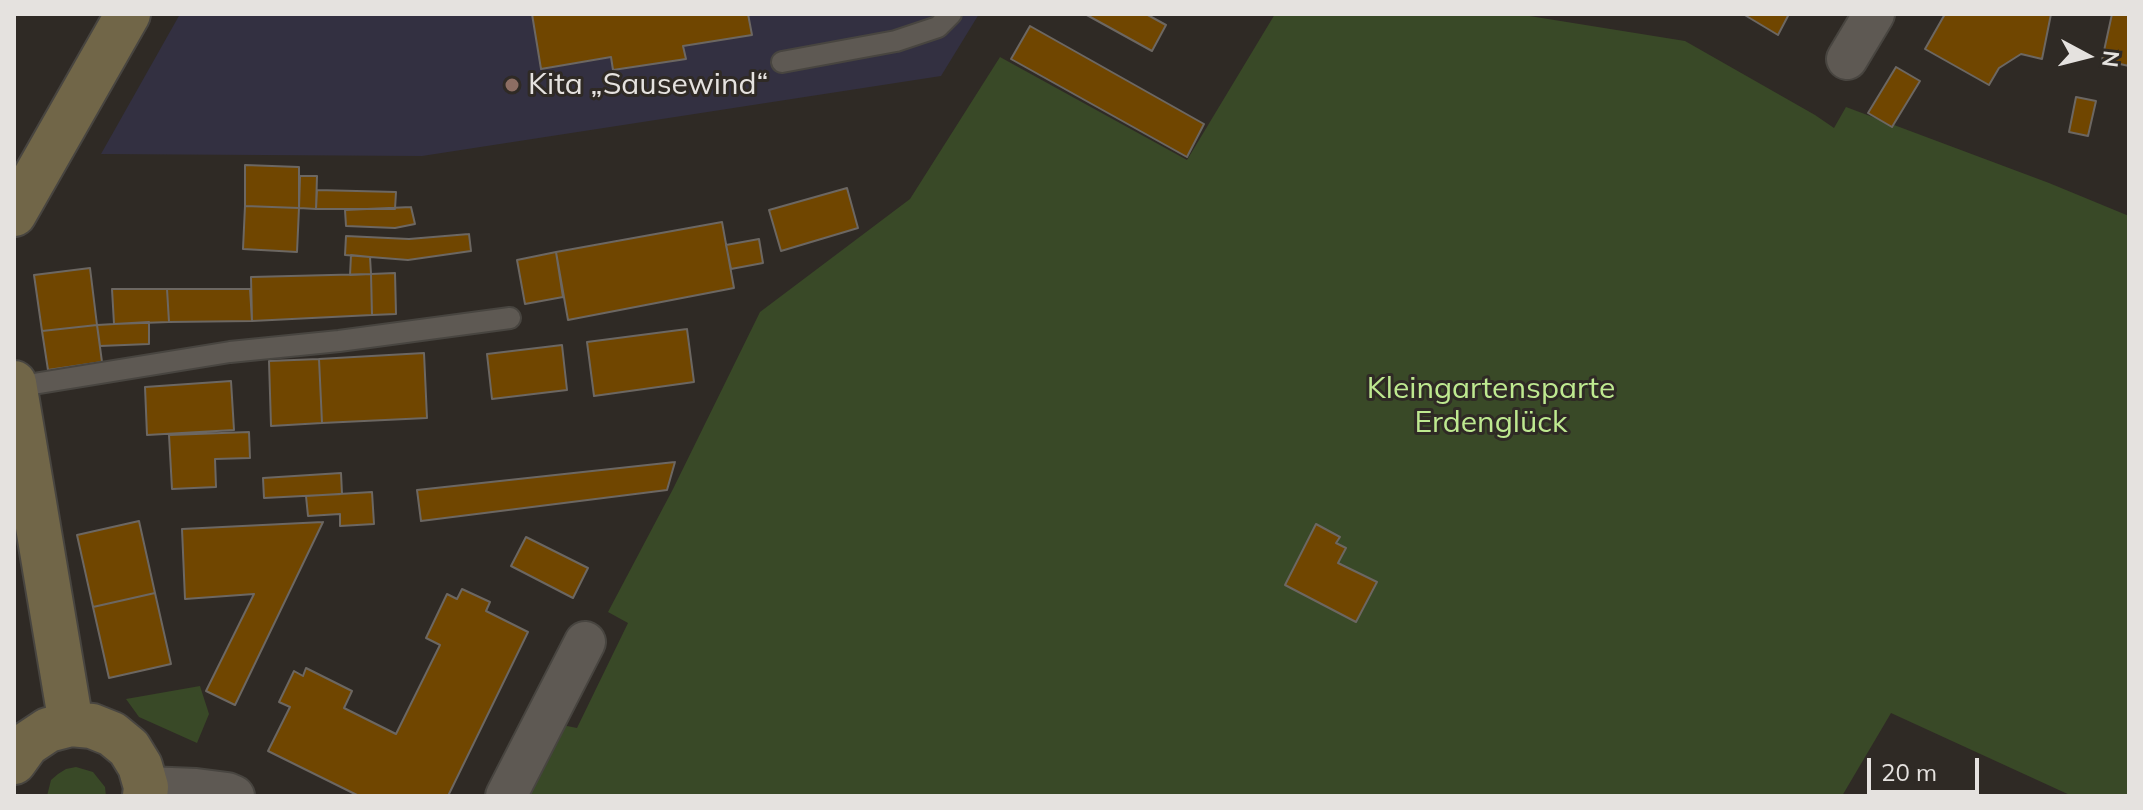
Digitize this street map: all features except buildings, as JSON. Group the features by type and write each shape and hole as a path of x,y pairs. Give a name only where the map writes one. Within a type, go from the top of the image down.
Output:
{"street":[{"path":"14,214 128,14"},
{"path":"1847,59 1874,14"},
{"path":"14,385 71,724"},
{"path":"506,796 585,642"},
{"path":"14,762 27,744 48,730 71,724 92,726 112,734 129,748 140,766 146,791 196,789 234,796"}],"lane":[{"path":"782,62 896,41 938,27 951,14"},
{"path":"14,385 230,352 510,318"}],"shaded area":[{"name":"Kita „Sausewind“","path":"180,14 979,14 941,76 422,156 101,154"}],"green space":[{"name":"Kleingartensparte Erdenglück","path":"1275,14 1517,14 1685,41 1834,128 1846,107 2129,216 2129,796 2072,796 1891,713 1842,796 521,796 557,724 577,728 628,623 608,612 760,312 910,199 1000,57 1187,160"},
{"path":"200,686 209,714 197,743 139,717 126,699"},
{"path":"76,767 93,772 105,787 106,796 47,796 51,780 66,769"}],"place":[{"name":"Kita „Sausewind“","path":"512,85"}]}
